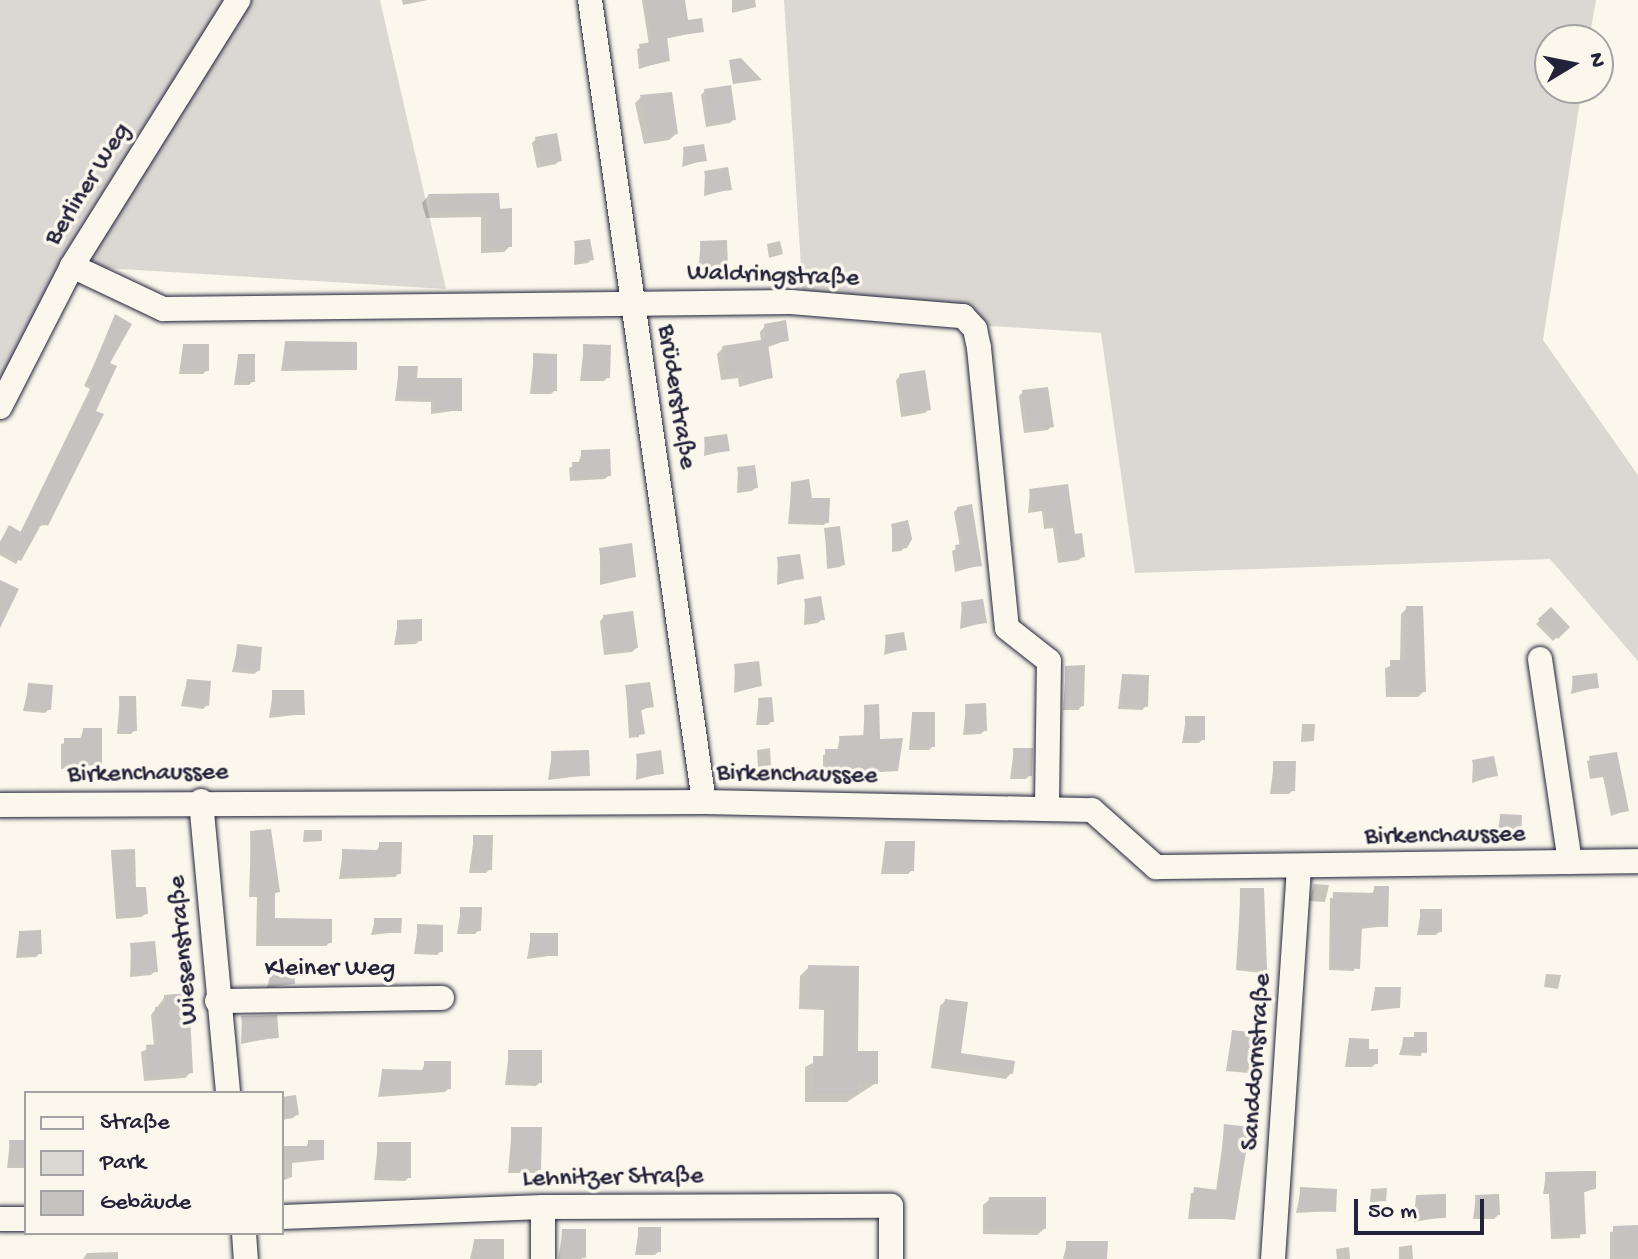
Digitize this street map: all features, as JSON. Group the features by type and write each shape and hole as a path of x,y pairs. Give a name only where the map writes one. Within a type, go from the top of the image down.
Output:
{"street":[{"name":"Berliner Weg","path":"0,407 72,266 238,0"},
{"name":"Brüderstraße","path":"590,0 704,802"},
{"name":"Waldringstraße","path":"72,266 163,309 632,302 807,303 963,316 975,329 1007,628 1049,661 1047,808"},
{"name":"Birkenchaussee","path":"1540,659 1570,862"},
{"name":"Birkenchaussee","path":"0,805 201,801 704,802 1047,808 1092,810 1156,867 1299,869 1638,861"},
{"name":"Wiesenstraße","path":"201,801 217,1001 228,1091"},
{"name":"Sanddornstraße","path":"1273,1259 1299,869"},
{"name":"Kleiner Weg","path":"217,1001 442,998"},
{"name":"Lehnitzer Straße","path":"284,1217 543,1207 891,1206 891,1259"},
{"path":"543,1207 543,1259"},
{"path":"0,1219 24,1219"},
{"path":"244,1235 246,1259"}],"green space":[{"path":"0,0 380,0 446,289 72,266 0,400"},
{"path":"784,0 1596,0 1592,24 1534,24 1534,104 1580,104 1543,340 1638,475 1638,661 1550,559 1135,573 1101,333 804,314"}],"building":[{"path":"646,0 685,0 688,20 702,18 704,32 667,37 670,61 642,67 639,44 652,42"},
{"path":"741,58 762,80 733,84 729,60"},
{"path":"731,85 736,120 709,124 704,89"},
{"path":"672,92 678,134 650,138 640,95"},
{"path":"557,133 562,161 541,165 535,137"},
{"path":"704,144 707,161 685,164 683,147"},
{"path":"728,167 732,190 708,193 704,171"},
{"path":"499,193 500,209 512,208 512,247 487,247 486,211 432,212 428,194"},
{"path":"590,239 594,260 577,262 574,241"},
{"path":"727,240 728,267 701,268 700,241"},
{"path":"115,314 132,324 110,363 117,366 96,411 104,414 48,526 42,523 21,561 0,550 0,542 9,525 21,532 93,385 87,382"},
{"path":"786,320 789,341 768,344 773,378 745,383 743,373 727,375 722,346 767,339 764,324"},
{"path":"285,341 357,342 357,370 284,368"},
{"path":"183,344 209,344 209,371 182,371"},
{"path":"583,344 611,345 610,378 583,378"},
{"path":"533,353 557,354 557,391 533,391"},
{"path":"238,354 255,354 255,382 237,382"},
{"path":"398,366 418,366 417,378 462,378 462,411 434,411 435,399 398,398"},
{"path":"925,370 931,410 904,414 899,374"},
{"path":"1048,387 1054,427 1028,430 1022,390"},
{"path":"727,434 730,451 706,454 704,437"},
{"path":"610,449 611,476 573,478 572,462 581,462 581,450"},
{"path":"755,465 758,488 741,490 737,467"},
{"path":"809,479 812,498 830,498 829,523 790,522 791,482"},
{"path":"1068,484 1075,534 1082,533 1085,557 1062,560 1057,525 1048,526 1046,508 1032,510 1029,489"},
{"path":"972,504 982,566 959,569 955,545 963,544 957,507"},
{"path":"908,520 912,539 907,548 896,550 891,524"},
{"path":"840,526 845,565 829,567 824,528"},
{"path":"632,543 636,577 604,582 599,548"},
{"path":"800,554 804,579 780,582 777,557"},
{"path":"0,580 19,589 0,628"},
{"path":"821,596 825,620 808,622 804,599"},
{"path":"983,599 987,623 964,626 961,602"},
{"path":"1406,606 1423,606 1426,692 1391,692 1390,660 1405,660"},
{"path":"1551,607 1570,627 1558,639 1538,619"},
{"path":"633,611 638,648 608,652 603,615"},
{"path":"422,619 422,641 397,642 397,620"},
{"path":"904,632 907,650 887,653 885,635"},
{"path":"237,644 262,647 260,671 235,669"},
{"path":"759,661 762,686 737,690 734,664"},
{"path":"1085,665 1084,706 1066,707 1065,666"},
{"path":"1597,673 1599,688 1574,691 1572,676"},
{"path":"1122,674 1149,675 1148,707 1121,706"},
{"path":"187,679 211,681 209,706 184,703"},
{"path":"650,682 654,707 641,709 645,734 632,736 625,685"},
{"path":"28,683 53,685 51,710 26,708"},
{"path":"272,690 304,690 305,715 272,715"},
{"path":"119,696 136,696 137,731 120,731"},
{"path":"772,697 774,722 760,722 758,698"},
{"path":"986,703 987,731 966,732 965,704"},
{"path":"879,704 880,739 903,738 898,771 826,775 825,749 840,749 839,736 865,735 864,705"},
{"path":"912,712 935,712 935,747 912,747"},
{"path":"1185,716 1205,716 1205,740 1185,740"},
{"path":"83,728 102,728 102,765 64,766 64,738 83,738"},
{"path":"1013,748 1033,748 1032,776 1014,776"},
{"path":"589,750 590,776 552,777 551,751"},
{"path":"661,750 664,774 639,777 636,754"},
{"path":"1617,752 1629,811 1614,814 1605,775 1592,777 1589,756"},
{"path":"1494,756 1498,776 1476,780 1472,760"},
{"path":"1273,761 1296,761 1295,791 1273,791"},
{"path":"1500,814 1522,815 1521,835 1499,834"},
{"path":"271,829 280,892 275,893 275,918 332,919 332,943 260,943 260,894 252,894 250,831"},
{"path":"473,835 493,835 492,870 473,870"},
{"path":"885,841 915,841 914,871 884,871"},
{"path":"379,842 402,842 401,874 342,876 342,849 379,850"},
{"path":"135,849 136,887 146,887 148,914 119,916 111,850"},
{"path":"1374,886 1389,886 1388,927 1362,926 1360,969 1331,967 1333,892 1374,893"},
{"path":"1240,888 1264,888 1267,970 1239,967"},
{"path":"460,907 482,907 481,931 460,930"},
{"path":"1420,909 1442,909 1442,932 1420,932"},
{"path":"374,918 402,918 401,933 374,932"},
{"path":"417,924 443,925 443,952 417,951"},
{"path":"41,930 42,954 19,955 19,931"},
{"path":"530,933 558,933 558,956 530,956"},
{"path":"155,941 158,972 133,974 130,943"},
{"path":"808,965 859,966 858,1051 878,1051 878,1084 858,1083 858,1094 813,1094 813,1056 831,1056 832,1001 808,1001"},
{"path":"294,968 295,984 271,985 270,970"},
{"path":"1375,987 1401,987 1400,1008 1374,1008"},
{"path":"189,993 193,1073 148,1077 146,1045 159,1044 155,1007 164,1007 164,995"},
{"path":"945,999 968,1002 961,1053 1015,1061 1013,1074 935,1063"},
{"path":"277,1015 279,1038 244,1041 241,1016"},
{"path":"1232,1030 1257,1033 1254,1070 1229,1068"},
{"path":"1414,1032 1427,1032 1427,1053 1402,1052 1403,1037 1414,1037"},
{"path":"1349,1038 1369,1039 1369,1049 1378,1049 1378,1064 1348,1064"},
{"path":"508,1050 542,1050 542,1083 508,1082"},
{"path":"424,1061 451,1061 451,1089 381,1093 382,1069 424,1070"},
{"path":"296,1095 299,1115 284,1117 284,1097"},
{"path":"1224,1124 1250,1127 1235,1220 1191,1216 1194,1187 1219,1190"},
{"path":"511,1127 542,1127 541,1170 511,1170"},
{"path":"9,1140 24,1140 24,1164 10,1165"},
{"path":"308,1140 324,1140 324,1160 284,1160 284,1146 308,1146"},
{"path":"377,1142 411,1142 411,1178 377,1177"},
{"path":"1596,1171 1596,1189 1584,1190 1586,1234 1554,1236 1552,1191 1546,1191 1545,1172"},
{"path":"1300,1187 1337,1189 1336,1212 1299,1210"},
{"path":"1446,1194 1446,1218 1416,1219 1416,1195"},
{"path":"1499,1194 1500,1215 1476,1216 1475,1195"},
{"path":"989,1197 1046,1197 1046,1229 988,1229"},
{"path":"1638,1225 1638,1256 1613,1257 1613,1226"},
{"path":"638,1227 661,1227 661,1252 638,1252"},
{"path":"562,1229 586,1229 586,1258 561,1257"},
{"path":"474,1239 504,1239 504,1259 473,1259"},
{"path":"1066,1241 1108,1241 1107,1259 1066,1259"}]}
